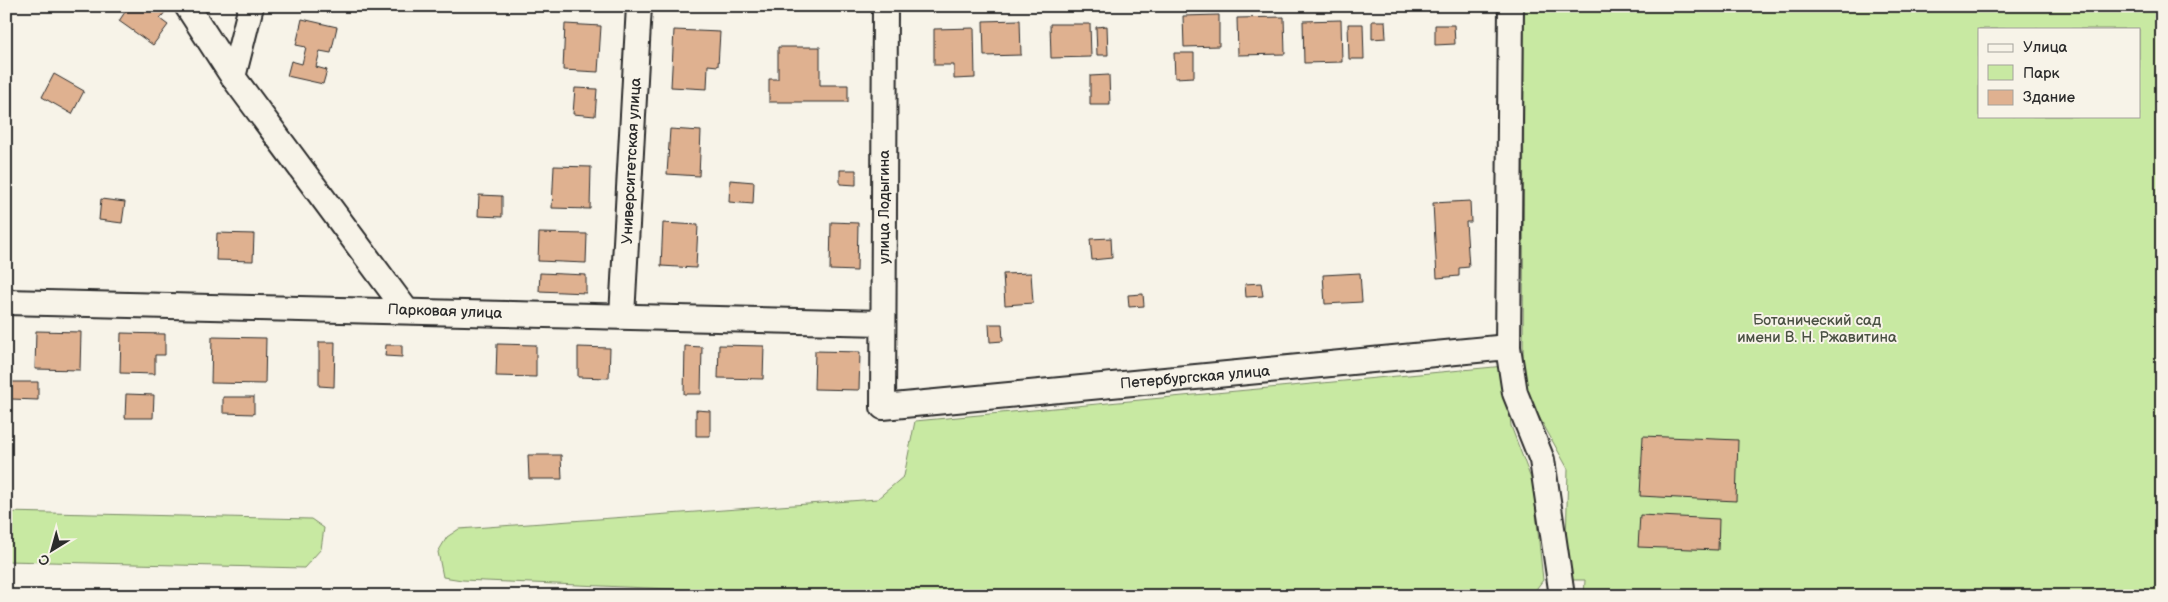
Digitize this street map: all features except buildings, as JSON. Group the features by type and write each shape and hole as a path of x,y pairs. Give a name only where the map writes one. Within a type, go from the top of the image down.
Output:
{"street":[{"path":"188,6 233,77 406,310"},
{"path":"233,77 251,6"},
{"name":"Университетская улица","path":"622,316 639,6"},
{"name":"улица Лодыгина","path":"882,407 886,6"},
{"path":"1510,6 1508,347 1515,393 1542,460 1562,596"},
{"name":"Парковая улица","path":"6,302 406,310 884,323"},
{"name":"Петербургская улица","path":"882,407 1508,347"}],"green space":[{"name":"Ботанический сад имени В. Н. Ржавитина","path":"1524,6 2162,6 2162,596 1584,596 1585,580 1565,580 1568,469 1523,388"},
{"path":"1505,366 1511,426 1533,484 1543,580 1531,596 833,596 462,580 443,577 438,552 447,537 459,529 877,499 904,476 915,421"},
{"path":"6,512 311,519 324,528 321,549 304,568 6,561"}]}
